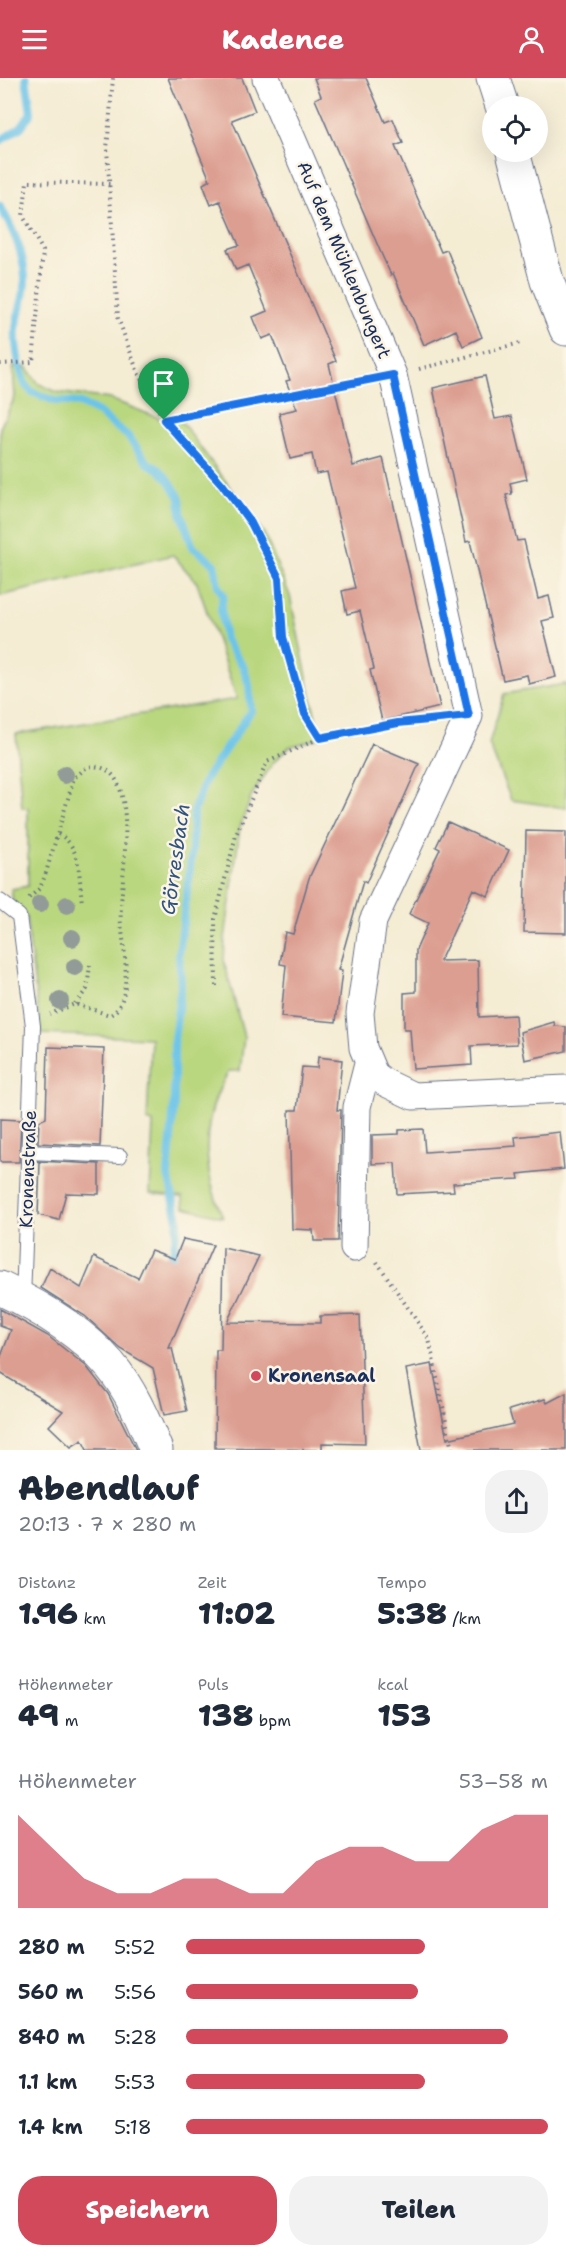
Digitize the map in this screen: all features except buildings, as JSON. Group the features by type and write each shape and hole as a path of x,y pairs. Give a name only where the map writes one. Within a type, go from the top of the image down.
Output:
{"street":[{"name":"Auf dem Mühlenbungert","path":"266,78 393,375 469,716"},
{"path":"493,78 499,96"},
{"path":"516,162 547,281 566,329"},
{"path":"469,716 373,921 360,1013 360,1033 368,1064 384,1082 413,1095 566,1089"},
{"path":"364,1253 357,1107 368,1064"},
{"name":"Kronenstraße","path":"12,1294 61,1324 108,1363 131,1398 156,1450"}],"lane":[{"name":"Kronenstraße","path":"5,905 19,916 32,1032 29,1152 12,1294"},
{"path":"29,1152 120,1156"}],"path":[{"path":"113,78 107,149 118,318 138,373 164,420 222,484 251,523 279,578 283,637 305,714 320,738"},
{"path":"0,364 33,362 43,251 23,216 27,182 110,184"},
{"path":"164,420 393,375 520,343"},
{"path":"216,986 215,919 236,835 267,762 320,738 398,723 469,716"},
{"path":"5,905 32,896 40,888 58,834 68,791 77,774 92,766 112,774 121,787 126,809 120,905 125,961 124,997 118,1010 111,1015 75,1004"},
{"path":"58,834 65,837 73,848 82,903"},
{"path":"32,1032 52,1012 75,1004 87,989 90,965"},
{"path":"364,1253 429,1339 452,1450"}],"green space":[{"path":"13,367 26,367 39,384 57,392 110,399 164,420 178,417 264,533 290,596 320,738 289,747 273,763 252,795 240,827 224,961 244,1037 240,1071 229,1071 220,1088 213,1106 207,1143 211,1180 223,1217 184,1207 183,1197 150,1193 153,1123 147,1121 151,1038 41,1034 26,917 13,902 11,889 28,886 28,808 22,808 16,734 237,699 197,583 173,555 0,596 0,428 15,397"},
{"path":"566,684 566,808 511,800 489,744 504,694"}],"waterway":[{"name":"Görresbach","path":"0,141 21,127 31,113 26,78"},
{"name":"Görresbach","path":"0,206 16,240 24,266 25,289 17,322 16,345 26,386 32,392 55,401 79,403 100,413 127,435 149,464 159,469 169,480 180,498 181,513 193,547 214,564 218,586 223,595 221,609 225,640 243,666 249,685 251,711 206,778 193,812 192,852 179,954 181,986 174,1039 174,1105 168,1174 178,1220 174,1250 167,1265"}],"place":[{"name":"Kronensaal","path":"256,1376"}],"route":[{"path":"393,375 469,716 398,723 320,738 305,714 283,637 279,578 251,523 222,484 164,420 373,381 393,375"}]}
